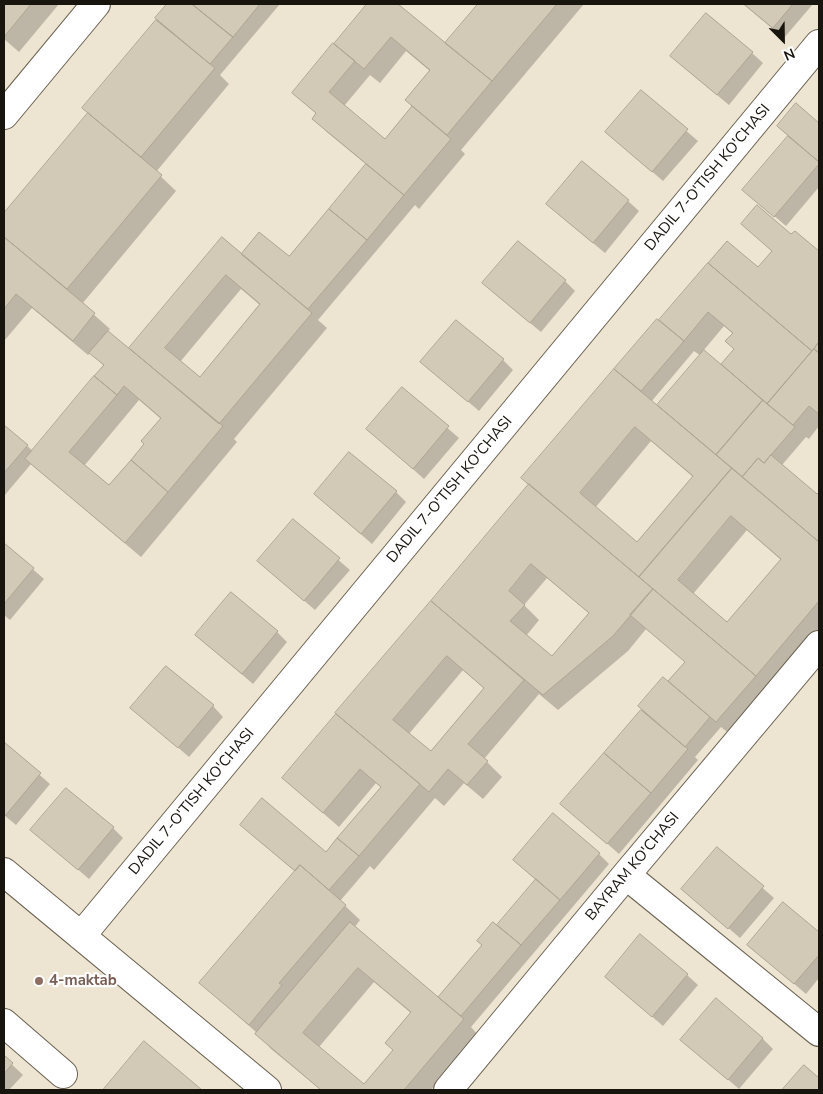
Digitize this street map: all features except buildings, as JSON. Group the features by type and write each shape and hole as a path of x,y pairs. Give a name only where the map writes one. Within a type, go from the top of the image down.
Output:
{"street":[{"path":"4,116 96,4"},
{"name":"DADIL 7-O'TISH KO'CHASI","path":"81,936 819,44"},
{"name":"BAYRAM KO'CHASI","path":"448,1090 819,645"},
{"path":"4,872 267,1090"},
{"path":"626,875 819,1032"},
{"path":"4,1024 63,1074"}],"place":[{"name":"4-maktab","path":"39,981"}]}
